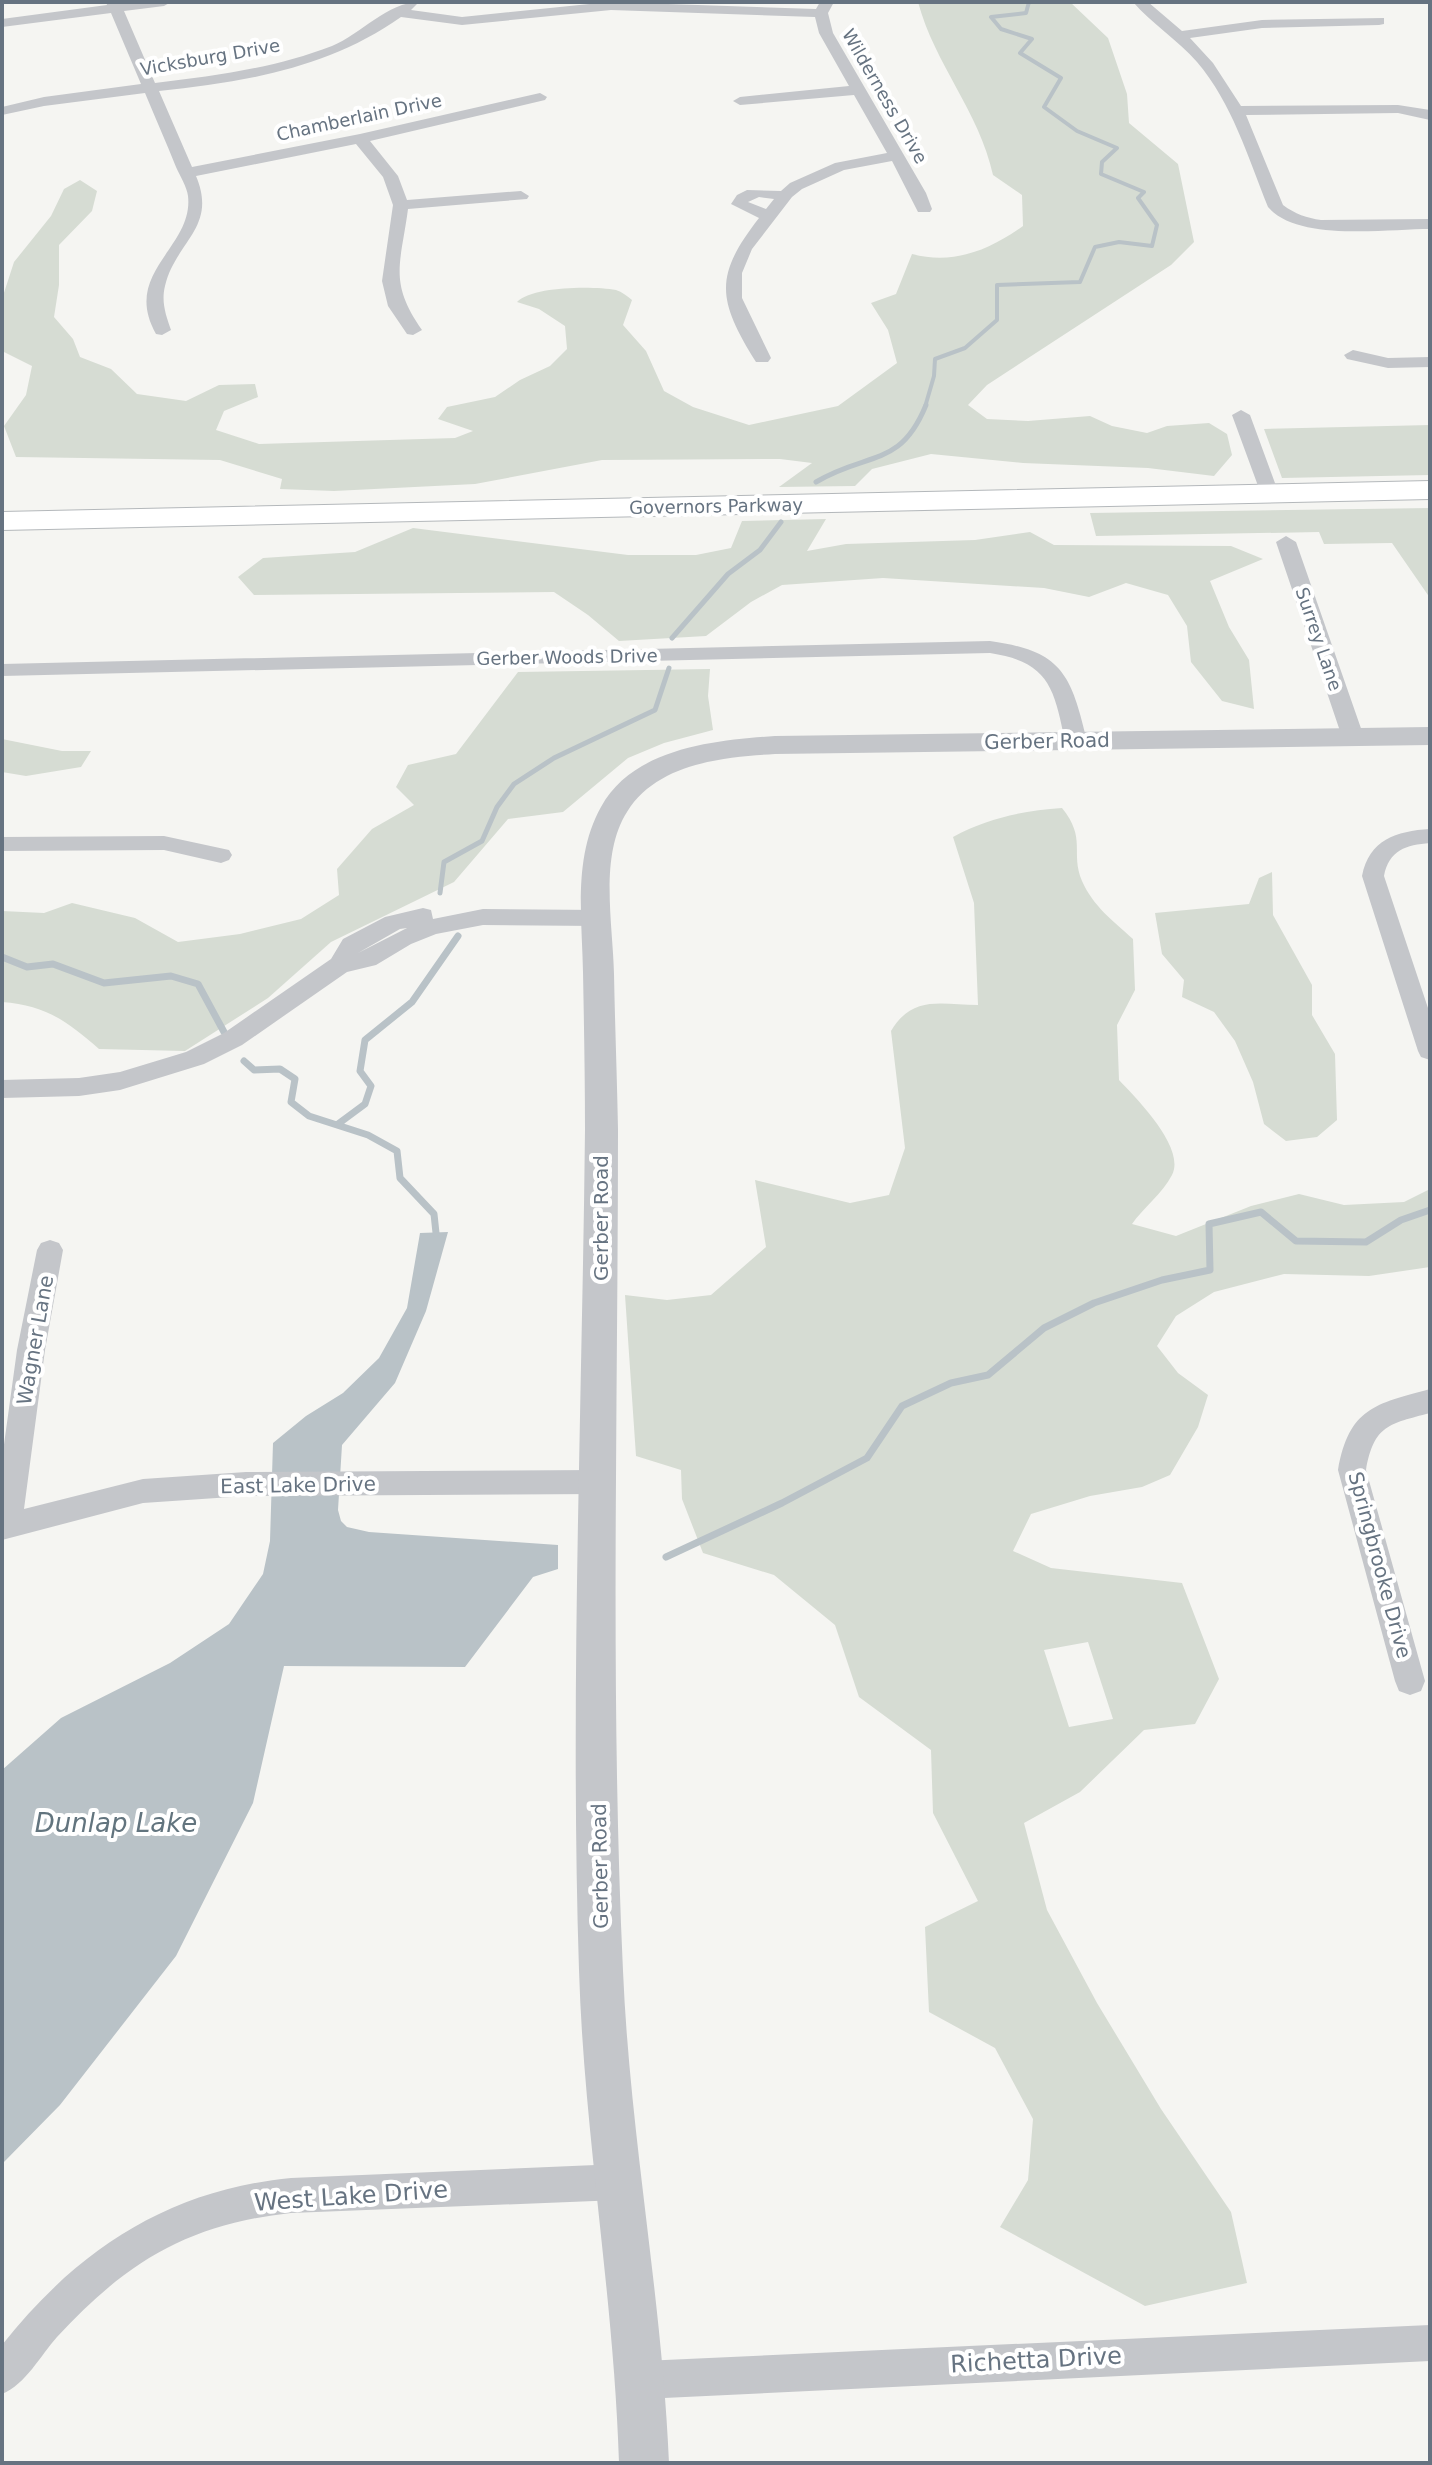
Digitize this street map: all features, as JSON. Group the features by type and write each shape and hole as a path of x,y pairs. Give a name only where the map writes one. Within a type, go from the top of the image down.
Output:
{"main road":[{"name":"Governors Parkway","path":"2,521 1430,490"}],"street":[{"path":"2,23 164,2"},
{"name":"Vicksburg Drive","path":"2,111 53,100 236,75 310,58 352,42 412,2"},
{"path":"1140,2 1180,35 1209,67 1237,111 1276,207 1284,214 1328,225 1430,224"},
{"path":"398,12 432,19 474,21 594,7 659,4 824,8"},
{"path":"115,6 196,195 195,214 160,270 154,306 162,330"},
{"name":"Wilderness Drive","path":"824,8 826,33 918,193 924,209"},
{"path":"1180,35 1262,24 1379,21"},
{"path":"740,101 857,90"},
{"name":"Chamberlain Drive","path":"187,173 360,139 540,97"},
{"path":"1237,111 1398,109 1430,115"},
{"path":"360,139 390,176 401,205 390,281 396,306 413,330"},
{"path":"762,358 738,311 733,285 734,273 744,248 784,196 809,178 832,169 895,156"},
{"path":"769,216 746,209 739,204 742,198 753,193 784,196"},
{"path":"401,205 521,196"},
{"path":"1353,355 1388,363 1430,362"},
{"path":"1241,415 1270,494"},
{"name":"Surrey Lane","path":"1286,542 1353,737"},
{"name":"Gerber Woods Drive","path":"2,670 990,647 1021,652 1057,676 1064,687 1076,741"},
{"name":"Gerber Road","path":"644,2463 643,2380 619,2182 601,1977 596,1650 602,1111 598,909 600,849 604,829 627,793 641,782 672,763 714,749 775,745 1430,736"},
{"path":"1430,836 1393,842 1380,851 1373,876 1430,1051"},
{"path":"2,844 164,843 221,855"},
{"path":"2,1089 79,1087 120,1081 195,1058 233,1039 340,965 368,959 403,938 432,927 483,917 598,909"},
{"name":"Wagner Lane","path":"5,1526 31,1350 50,1250"},
{"name":"Springbrooke Drive","path":"1410,1681 1352,1470 1356,1442 1362,1429 1375,1418 1430,1401"},
{"name":"East Lake Drive","path":"5,1526 143,1491 246,1484 599,1482"},
{"name":"West Lake Drive","path":"2,2375 70,2296 103,2268 137,2244 197,2215 229,2205 306,2195 619,2182"},
{"name":"Richetta Drive","path":"643,2380 1430,2343"}],"shaded area":[{"path":"918,2 1070,2 1108,38 1127,94 1129,123 1178,164 1194,242 1171,265 987,385 968,405 987,419 1028,421 1090,416 1112,426 1147,433 1167,426 1209,423 1227,434 1232,455 1214,476 1148,468 1023,463 931,454 872,469 855,486 779,487 812,463 780,459 602,460 475,484 334,491 280,489 282,479 220,460 16,457 4,426 26,395 32,366 2,351 2,299 14,262 51,216 64,189 80,180 97,191 92,211 59,245 59,285 54,317 73,339 80,357 111,369 137,394 186,401 219,385 255,384 258,397 224,411 216,430 259,444 455,438 473,431 438,419 447,407 495,397 520,380 550,366 567,349 565,326 539,309 517,302 536,293 564,288 616,290 632,300 623,325 646,351 664,391 693,407 749,425 838,406 897,363 888,330 871,303 896,294 912,254 942,258 970,253 997,242 1023,226 1022,195 993,175 978,130 935,47"},
{"path":"1430,425 1430,475 1282,478 1264,429"},
{"path":"1430,508 1430,598 1392,543 1324,544 1319,532 1096,536 1090,513"},
{"path":"826,519 807,551 846,544 975,540 1030,532 1054,545 1231,546 1263,559 1210,581 1229,627 1249,660 1254,709 1222,701 1191,662 1187,626 1168,595 1126,583 1089,597 1044,588 883,578 782,585 751,602 706,636 619,641 554,592 254,595 238,577 263,558 355,552 413,528 628,555 696,555 731,548 742,521"},
{"path":"710,669 708,696 713,730 664,743 628,758 563,812 508,819 454,882 331,942 268,998 185,1051 99,1049 55,1016 31,1007 2,1002 2,911 44,913 72,903 135,918 178,942 240,934 301,919 339,895 337,869 372,829 414,805 396,787 408,765 456,754 518,672"},
{"path":"2,739 62,751 91,751 81,767 26,776 2,772"},
{"path":"1062,808 1074,828 1082,881 1104,913 1133,939 1135,990 1117,1025 1119,1080 1158,1124 1172,1151 1172,1175 1132,1224 1176,1236 1251,1206 1299,1194 1344,1205 1404,1202 1430,1189 1430,1267 1369,1276 1284,1274 1214,1292 1176,1316 1157,1346 1178,1373 1208,1395 1198,1427 1170,1475 1142,1487 1090,1496 1031,1514 1013,1551 1051,1568 1182,1583 1219,1679 1195,1724 1144,1730 1080,1792 1024,1823 1047,1910 1097,2003 1161,2109 1231,2212 1247,2283 1145,2306 1000,2227 1028,2180 1033,2119 995,2048 929,2012 925,1927 978,1901 933,1813 931,1750 859,1697 835,1625 774,1575 703,1553 682,1499 681,1470 636,1456 625,1295 667,1300 711,1295 766,1247 755,1180 850,1203 889,1195 905,1148 891,1031 909,1011 929,1004 978,1005 974,903 953,837 992,820","holes":["1088,1642 1113,1719 1069,1727 1044,1650"]},
{"path":"1272,872 1273,915 1312,985 1312,1015 1335,1054 1337,1120 1317,1137 1286,1141 1264,1124 1253,1082 1235,1041 1214,1012 1182,997 1184,980 1162,954 1155,913 1249,904 1259,878"}],"water":[{"name":"Dunlap Lake","path":"448,1232 426,1311 395,1383 342,1445 338,1510 341,1521 347,1527 369,1532 558,1545 558,1569 533,1577 465,1667 284,1666 253,1803 176,1956 60,2105 2,2164 2,1770 61,1718 170,1663 229,1624 263,1574 270,1541 273,1443 306,1416 343,1393 379,1358 407,1308 420,1233"}],"waterway":[{"path":"925,407 934,376 935,359 965,348 997,320 997,285 1080,282 1095,247 1119,242 1152,246 1157,225 1138,198 1144,192 1101,174 1102,162 1117,148 1077,131 1044,107 1061,78 1020,53 1032,39 1001,29 991,17 1026,13 1029,2"},
{"path":"816,482 893,449 905,440 925,407"},
{"path":"672,638 728,574 760,550 781,522"},
{"path":"440,893 444,862 482,841 497,807 514,784 554,758 655,710 669,668"},
{"path":"338,1124 365,1104 371,1086 360,1071 365,1040 412,1002 458,936"},
{"path":"2,957 27,967 53,964 104,983 171,976 198,984 224,1032"},
{"path":"244,1061 254,1070 280,1069 295,1079 291,1102 309,1116 368,1135 397,1151 400,1178 434,1214 436,1233"},
{"path":"666,1557 782,1503 867,1458 902,1406 951,1383 988,1375 1044,1328 1094,1303 1162,1280 1210,1270 1209,1224 1261,1212 1296,1241 1366,1242 1401,1220 1430,1210"}]}
